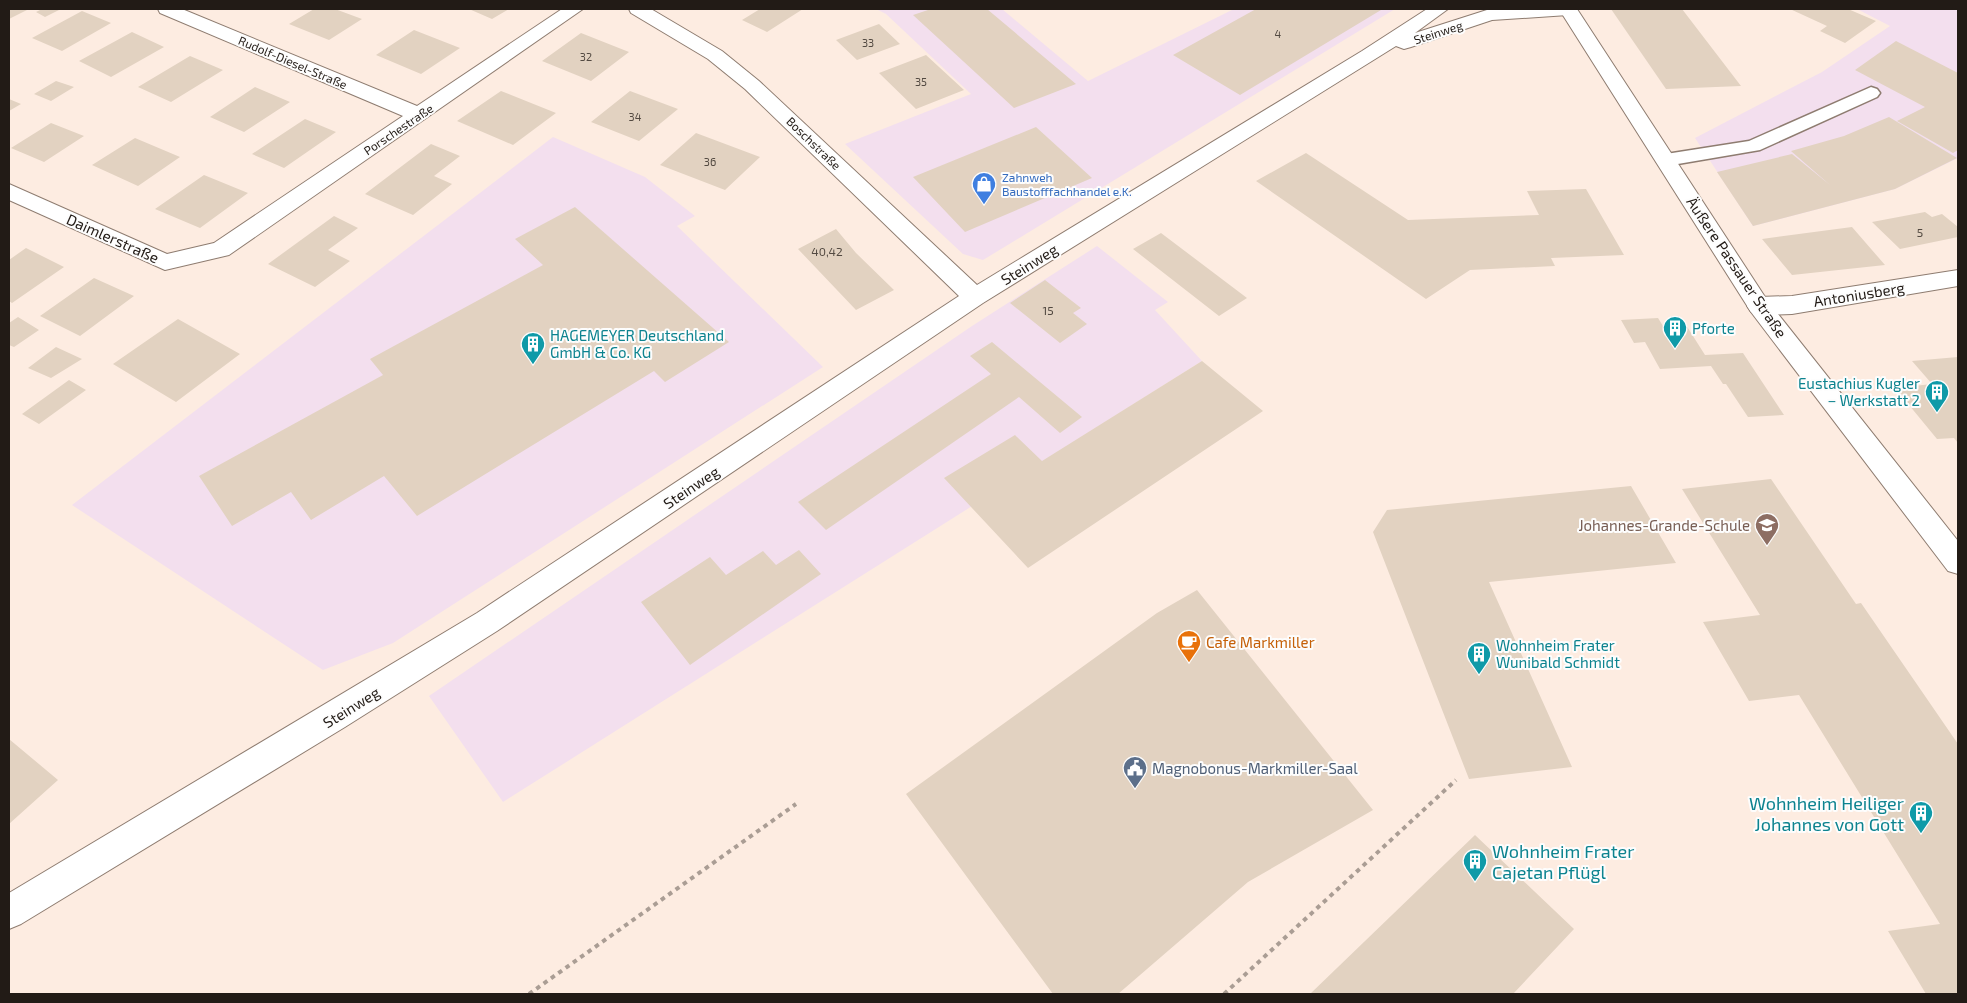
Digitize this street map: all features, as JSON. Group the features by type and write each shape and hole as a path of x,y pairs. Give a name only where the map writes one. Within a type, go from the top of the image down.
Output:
{"street":[{"name":"Rudolf-Diesel-Straße","path":"167,9 419,115"},
{"name":"Porschestraße","path":"221,249 574,9"},
{"name":"Boschstraße","path":"638,9 715,54 752,85 975,297"},
{"name":"Steinweg","path":"9,912 334,717 487,622 975,297 1439,9"},
{"name":"Steinweg","path":"1369,54 1490,15 1568,9"},
{"name":"Äußere Passauer Straße","path":"1568,9 1759,306 1958,562"},
{"name":"Daimlerstraße","path":"9,191 165,262 221,249"},
{"name":"Antoniusberg","path":"1759,306 1792,305 1958,278"}],"lane":[{"path":"1666,160 1752,146 1871,93"}],"path":[{"path":"1224,994 1456,780"},
{"path":"529,994 796,804"}],"shaded area":[{"path":"876,9 1002,9 1088,81 1234,9 1395,9 983,260 963,254 845,144 971,94 886,14"},
{"path":"1857,9 1958,9 1958,158 1895,189 1753,226 1695,138 1822,72 1890,26"},
{"path":"553,137 645,177 695,216 677,226 823,367 393,643 323,670 72,505"},
{"path":"1097,246 1168,302 1155,310 1202,361 503,802 429,696 972,326"}],"building":[{"path":"9,9 29,9 9,19"},
{"path":"42,9 61,9 45,17 36,12"},
{"path":"314,9 335,9 362,19 329,40 289,24"},
{"path":"469,9 509,9 492,19"},
{"path":"760,9 803,9 767,32 742,20"},
{"path":"931,9 987,9 1076,84 1014,108 913,15"},
{"path":"1256,9 1381,10 1240,95 1173,55"},
{"path":"1611,9 1682,9 1741,86 1666,89"},
{"path":"1790,9 1848,9 1876,21 1845,43 1820,31 1827,26"},
{"path":"82,11 111,23 62,51 32,38"},
{"path":"879,24 900,44 857,60 836,40"},
{"path":"414,30 460,48 421,74 376,55"},
{"path":"132,32 164,47 111,77 79,61"},
{"path":"581,33 629,52 591,81 542,61"},
{"path":"1896,41 1958,73 1958,150 1953,153 1897,121 1925,107 1855,70"},
{"path":"926,55 964,90 916,109 879,73"},
{"path":"190,56 223,70 171,102 138,87"},
{"path":"56,81 74,87 51,101 34,94"},
{"path":"255,87 290,102 244,132 210,117"},
{"path":"501,91 556,113 513,145 457,121"},
{"path":"630,91 678,109 639,141 591,122"},
{"path":"9,99 21,104 9,111"},
{"path":"1889,117 1957,158 1895,189 1753,226 1717,172 1792,154 1830,185 1791,151 1844,136"},
{"path":"305,119 336,132 284,168 252,154"},
{"path":"51,123 84,136 44,162 11,148"},
{"name":"Zahnweh Baustofffachhandel e.K.","path":"1036,127 1092,178 965,232 913,177"},
{"path":"696,133 760,157 725,190 660,165"},
{"path":"135,138 180,157 138,186 92,165"},
{"path":"431,144 460,156 434,176 452,184 413,215 365,194"},
{"path":"1306,153 1408,220 1539,215 1527,191 1586,189 1624,255 1551,258 1555,266 1470,270 1426,299 1256,181"},
{"path":"204,175 248,193 200,228 155,209"},
{"name":"HAGEMEYER Deutschland GmbH & Co. KG","path":"575,207 729,342 665,382 654,371 417,516 384,476 311,520 291,492 232,526 199,476 383,375 370,359 543,265 515,239"},
{"path":"1925,212 1932,217 1942,214 1958,227 1958,237 1900,249 1872,222"},
{"path":"334,216 358,228 328,250 350,261 315,287 268,264"},
{"path":"1852,227 1885,265 1792,275 1762,239"},
{"path":"836,229 856,253 894,290 856,310 798,249"},
{"path":"1161,233 1247,298 1219,316 1133,249"},
{"path":"26,248 64,267 12,303 9,301 9,260"},
{"path":"94,278 134,296 80,336 40,316"},
{"path":"1045,280 1081,308 1073,313 1087,324 1060,343 1010,303"},
{"path":"18,317 39,330 14,347 9,345 9,323"},
{"path":"1658,318 1663,326 1686,325 1705,355 1743,353 1784,415 1748,417 1726,384 1723,384 1711,366 1660,369 1645,342 1634,343 1621,320"},
{"path":"178,319 240,354 176,402 113,364"},
{"path":"992,342 1082,417 1060,433 1019,397 826,530 798,502 991,374 970,356"},
{"path":"56,347 82,359 51,378 28,368"},
{"name":"Eustachius Kugler – Werkstatt 2","path":"1958,357 1958,443 1954,438 1937,439 1895,388 1932,384 1912,361"},
{"path":"1202,361 1263,411 1028,568 944,478 1015,435 1042,461"},
{"path":"69,380 86,390 39,424 22,414"},
{"name":"Wohnheim Heiliger Johannes von Gott","path":"1771,479 1856,604 1861,603 1958,744 1958,994 1926,994 1888,931 1940,924 1799,695 1749,701 1703,622 1760,615 1682,489"},
{"name":"Wohnheim Frater Wunibald Schmidt","path":"1631,486 1676,563 1489,582 1572,767 1469,779 1373,532 1387,510"},
{"path":"799,550 821,574 690,665 641,602 710,557 726,575 763,551 776,565"},
{"name":"Magnobonus-Markmiller-Saal","path":"1197,590 1373,810 1248,882 1118,994 1053,994 906,794 1157,613"},
{"path":"9,739 58,780 9,824"},
{"name":"Wohnheim Frater Cajetan Pflügl","path":"1475,835 1574,929 1513,994 1310,994"}],"place":[{"name":"Zahnweh Baustofffachhandel e.K.","path":"984,205"},
{"name":"Pforte","path":"1675,349"},
{"name":"HAGEMEYER Deutschland GmbH & Co. KG","path":"533,365"},
{"name":"Eustachius Kugler – Werkstatt 2","path":"1937,413"},
{"name":"Johannes-Grande-Schule","path":"1767,546"},
{"name":"Cafe Markmiller","path":"1189,663"},
{"name":"Wohnheim Frater Wunibald Schmidt","path":"1479,675"},
{"name":"Magnobonus-Markmiller-Saal","path":"1135,789"},
{"name":"Wohnheim Heiliger Johannes von Gott","path":"1921,834"},
{"name":"Wohnheim Frater Cajetan Pflügl","path":"1475,882"}]}
